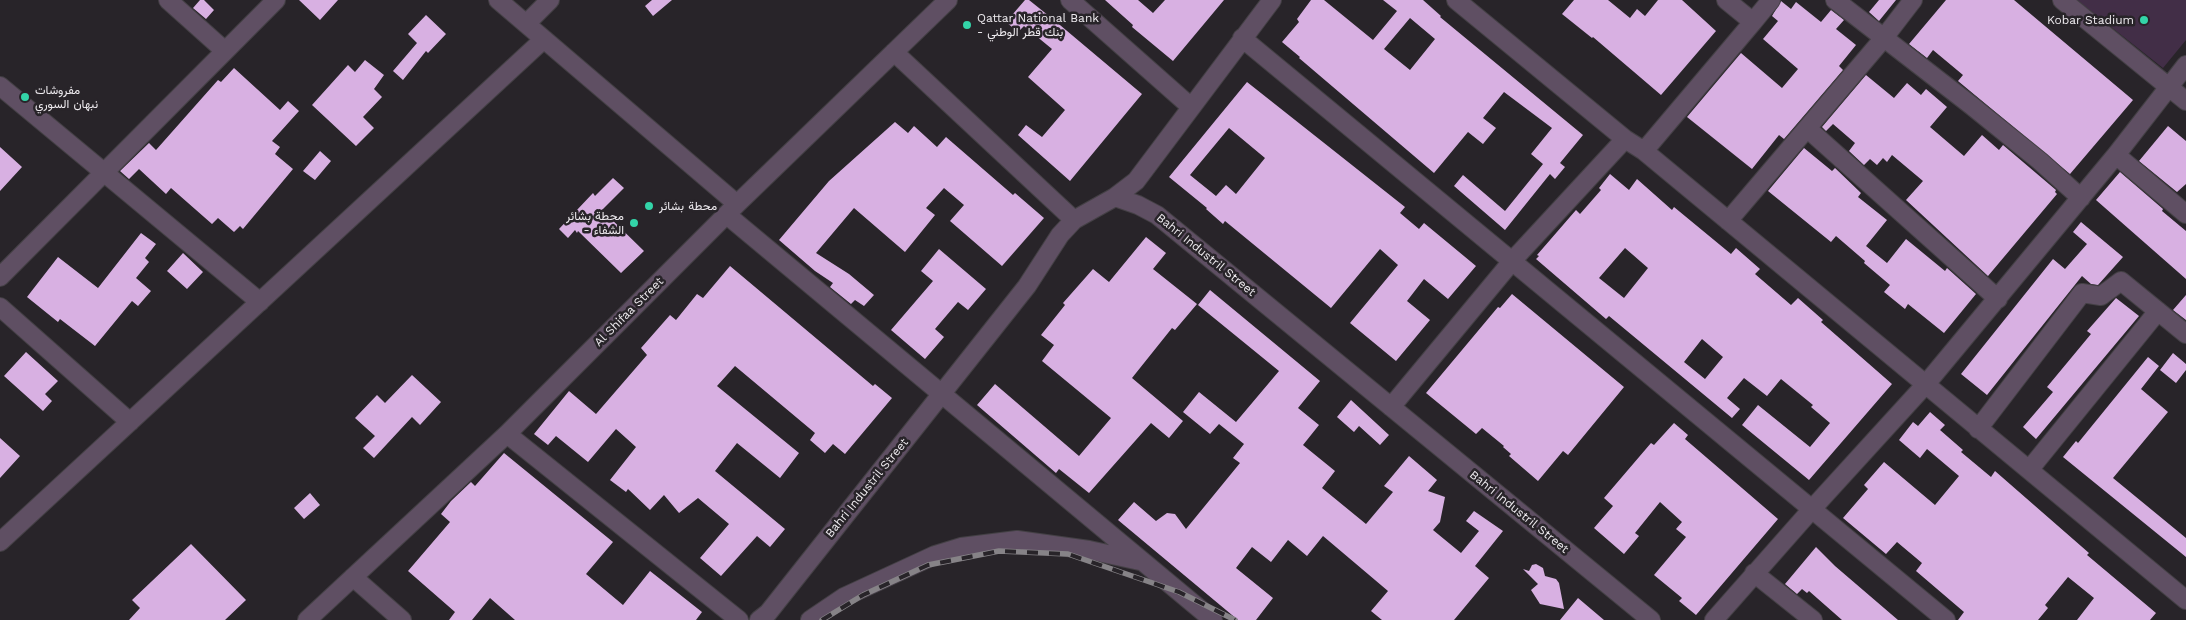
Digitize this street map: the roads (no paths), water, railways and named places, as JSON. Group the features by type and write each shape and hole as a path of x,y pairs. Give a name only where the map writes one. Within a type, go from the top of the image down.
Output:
{"street":[{"path":"168,0 224,51"},
{"path":"0,277 276,0"},
{"path":"498,0 544,39 732,209 943,393 1213,620"},
{"path":"526,24 550,0"},
{"name":"Al Shifaa Street","path":"307,620 507,434 732,209 948,0"},
{"path":"1070,0 1191,107"},
{"path":"1115,197 1136,181 1272,0"},
{"path":"1456,0 1625,139 1644,151 2186,600"},
{"path":"1726,0 1754,22"},
{"path":"1644,151 1771,0"},
{"path":"1835,0 1980,112 2040,161 2081,198"},
{"path":"1728,221 1884,39 1914,0"},
{"path":"2062,0 2186,101"},
{"path":"1242,38 1513,260 1946,620"},
{"path":"1,539 544,39"},
{"path":"894,52 1074,220"},
{"path":"1714,620 1812,508 1926,384 2081,198 2186,65"},
{"path":"0,86 260,302"},
{"path":"1808,129 1998,299"},
{"path":"1391,407 1513,260 1625,139"},
{"path":"2116,155 2186,214"},
{"name":"Bahri Industril Street","path":"770,618 1027,286 1060,235 1074,220 1115,197 1138,205 1157,215 1651,620"},
{"path":"1978,429 2082,293 2101,296 2121,281 2186,334"},
{"path":"0,307 130,422"},
{"path":"2029,470 2158,310"},
{"path":"507,434 739,620"},
{"path":"810,620 844,597 934,555 961,547 1018,540 1089,550 1143,562"},
{"path":"1754,573 1813,620"},
{"path":"353,577 402,620"}],"railway":[{"path":"822,620 863,595 928,565 999,551 1068,554 1179,592 1235,620"}],"place":[{"name":"Kobar Stadium","path":"2144,20"},
{"name":"Qattar National Bank - بنك قطر الوطني","path":"967,25"},
{"name":"مفروشات نبهان السوري","path":"25,97"},
{"name":"محطة بشائر","path":"649,206"},
{"name":"محطة بشائر - الشفاء","path":"634,223"}]}
